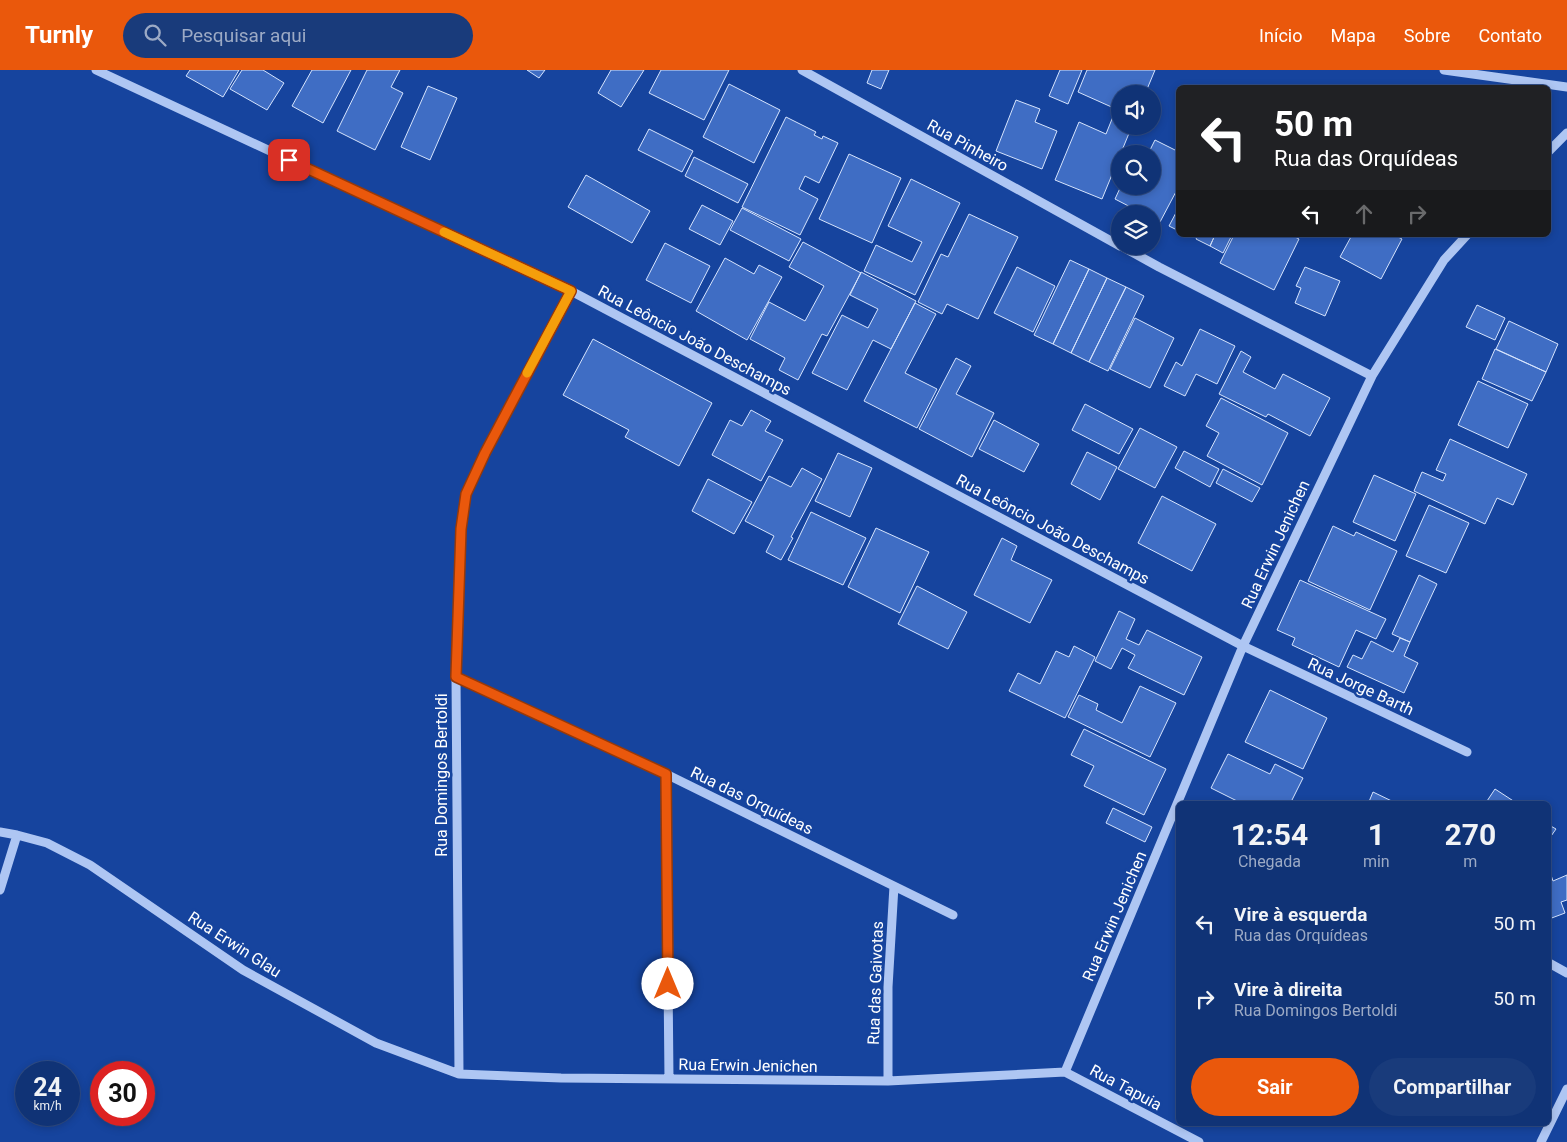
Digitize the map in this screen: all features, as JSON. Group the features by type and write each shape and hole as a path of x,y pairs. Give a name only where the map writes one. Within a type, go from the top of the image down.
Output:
{"street":[{"name":"Rua Leôncio João Deschamps","path":"96,70 571,291 1243,646"},
{"path":"112,77 119,70"},
{"name":"Rua Pinheiro","path":"802,70 1111,241"},
{"path":"1444,70 1567,87"},
{"path":"1551,149 1566,136"},
{"name":"Rua Erwin Jenichen","path":"1178,801 1243,646 1372,376 1444,260 1465,237"},
{"name":"Rua Pinheiro","path":"1137,255 1372,376"},
{"name":"Rua Domingos Bertoldi","path":"459,1074 456,677 461,529 466,494 485,453 571,291"},
{"name":"Rua Jorge Barth","path":"1243,646 1467,752"},
{"name":"Rua das Orquídeas","path":"456,677 666,774 953,914"},
{"path":"666,774 669,1079"},
{"name":"Rua Erwin Jenichen","path":"459,1074 561,1078 888,1081 1065,1072 1176,806"},
{"name":"Rua Erwin Glau","path":"0,832 47,843 90,865 243,970 376,1043 459,1074"},
{"path":"0,890 17,835"},
{"name":"Rua das Gaivotas","path":"888,1081 888,987 894,886"},
{"path":"1551,964 1567,973"},
{"name":"Rua Tapuia","path":"1065,1072 1199,1142"},
{"path":"1551,1122 1567,1089"},
{"path":"1541,1142 1549,1126"}],"building":[{"path":"190,70 239,70 223,97 186,76"},
{"path":"242,70 263,70 284,83 267,110 230,89"},
{"path":"312,70 351,70 323,123 292,106"},
{"path":"367,70 400,70 391,87 403,93 375,150 337,131"},
{"path":"527,70 545,70 539,78"},
{"path":"611,70 644,70 621,107 598,93"},
{"path":"661,70 729,70 704,120 649,93"},
{"path":"872,70 889,70 881,89 867,83"},
{"path":"1060,70 1082,70 1068,104 1049,96"},
{"path":"1087,70 1155,70 1149,85 1111,85 1111,107 1078,92"},
{"path":"729,84 780,110 754,163 703,137"},
{"path":"428,86 457,98 430,160 401,147"},
{"path":"1016,100 1040,109 1035,122 1057,131 1042,169 996,151"},
{"path":"786,117 816,132 814,135 822,139 823,136 838,143 819,183 805,176 799,189 818,199 800,235 742,207"},
{"path":"1079,122 1106,134 1111,122 1111,135 1128,135 1124,145 1111,145 1111,177 1102,199 1055,180"},
{"path":"649,129 693,151 682,172 638,150"},
{"path":"1155,140 1176,150 1176,192 1161,220 1161,205 1127,205 1115,199 1117,195 1161,195 1161,145 1152,145"},
{"path":"849,154 901,178 872,243 819,219"},
{"path":"694,157 748,184 738,203 685,176"},
{"path":"586,175 650,211 632,243 568,207"},
{"path":"911,179 960,203 915,295 864,271 876,245 912,262 922,242 888,226"},
{"path":"702,205 733,221 720,245 689,229"},
{"path":"742,208 801,239 789,261 730,230"},
{"path":"1176,213 1176,230 1169,226"},
{"path":"969,214 1018,237 978,319 947,304 942,314 918,302 941,254 948,257"},
{"path":"1197,237 1214,237 1210,246 1196,239"},
{"path":"1214,237 1231,237 1223,253 1210,246"},
{"path":"1233,237 1295,237 1299,239 1274,290 1220,263"},
{"path":"1351,237 1398,237 1402,239 1381,279 1340,257"},
{"path":"803,242 861,273 827,336 822,334 798,380 779,370 785,358 750,339 769,302 805,321 824,286 789,267"},
{"path":"665,243 710,266 691,303 646,280"},
{"path":"725,258 754,274 759,265 782,277 747,340 696,311"},
{"path":"1070,260 1089,269 1053,344 1034,335"},
{"path":"1017,267 1055,286 1033,332 994,313"},
{"path":"1305,267 1340,281 1325,316 1295,303 1301,288 1296,286"},
{"path":"1089,269 1107,278 1071,353 1053,344"},
{"path":"861,272 916,301 891,349 873,340 847,390 812,373 842,315 868,328 878,309 850,295"},
{"path":"1107,278 1126,287 1089,362 1071,353"},
{"path":"1126,287 1144,296 1108,371 1089,362"},
{"path":"915,303 936,314 905,373 937,389 917,428 864,401"},
{"path":"1477,305 1505,318 1495,340 1466,327"},
{"path":"1135,318 1174,338 1150,388 1110,369"},
{"path":"1509,321 1558,344 1546,372 1496,349"},
{"path":"1200,329 1235,346 1217,384 1196,374 1185,396 1164,386 1176,362 1182,366"},
{"path":"593,339 712,403 679,466 625,437 629,430 563,395"},
{"path":"1495,349 1546,372 1532,401 1482,379"},
{"path":"1241,351 1251,357 1243,372 1275,389 1283,374 1330,398 1310,436 1268,414 1266,417 1219,394"},
{"path":"956,358 971,366 956,394 994,413 972,457 919,429"},
{"path":"1478,381 1528,404 1508,448 1458,425"},
{"path":"1221,398 1288,433 1262,485 1207,456 1219,433 1206,426"},
{"path":"1085,404 1133,429 1119,454 1072,430"},
{"path":"751,410 771,421 765,431 783,440 761,481 712,455 730,420 742,426"},
{"path":"994,420 1039,444 1024,472 979,449"},
{"path":"1140,428 1177,447 1155,488 1118,469"},
{"path":"1450,439 1527,474 1513,505 1497,498 1485,524 1414,491 1422,472 1443,481 1446,474 1436,470"},
{"path":"1184,451 1219,469 1210,487 1175,468"},
{"path":"1087,452 1117,467 1100,500 1071,484"},
{"path":"838,453 872,468 850,517 815,501"},
{"path":"802,468 822,479 781,560 766,552 774,536 745,521 769,476 791,487"},
{"path":"1223,469 1260,488 1252,502 1216,483"},
{"path":"1374,475 1416,494 1395,541 1353,522"},
{"path":"708,479 752,502 734,534 692,511"},
{"path":"1162,496 1216,524 1192,571 1138,543"},
{"path":"1429,505 1469,523 1446,573 1406,556"},
{"path":"811,512 866,538 843,585 788,560"},
{"path":"1333,526 1354,536 1356,532 1397,551 1370,610 1308,581"},
{"path":"876,528 929,552 900,613 848,587"},
{"path":"1002,538 1017,546 1011,560 1052,580 1030,623 974,595"},
{"path":"1419,575 1437,584 1410,642 1392,634"},
{"path":"1300,580 1386,619 1376,639 1356,630 1339,667 1292,645 1295,638 1277,630"},
{"path":"917,586 967,612 948,649 898,624"},
{"path":"1119,611 1135,619 1126,639 1139,645 1147,630 1202,657 1184,695 1128,668 1135,655 1122,648 1111,669 1095,661"},
{"path":"1400,638 1410,642 1404,656 1418,663 1404,693 1347,667 1353,655 1362,659 1371,641 1393,652"},
{"path":"1074,646 1095,657 1065,718 1009,691 1018,673 1040,684 1056,651 1069,657"},
{"path":"1140,686 1176,703 1150,757 1068,717 1079,695 1098,704 1096,710 1122,723"},
{"path":"1270,690 1327,718 1303,769 1245,742"},
{"path":"1084,729 1166,769 1144,815 1084,786 1094,766 1071,755"},
{"path":"1228,754 1270,774 1275,764 1303,778 1292,801 1237,801 1211,788"},
{"path":"1495,789 1513,801 1487,801"},
{"path":"1373,792 1392,801 1369,801"},
{"path":"1113,808 1152,827 1145,842 1106,823"},
{"path":"1551,826 1556,829 1551,836"},
{"path":"1551,875 1553,881 1567,875 1567,900 1561,902 1565,913 1551,918"}],"slow traffic":[{"path":"444,232 571,291 527,373"}],"route":[{"path":"289,160 571,291 485,453 466,494 461,529 456,677 666,774 668,984"}]}
